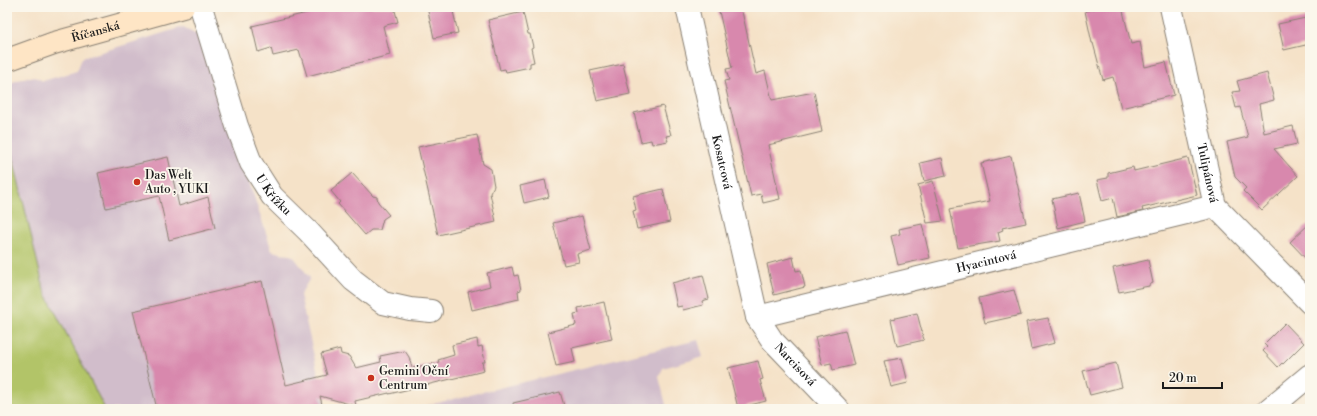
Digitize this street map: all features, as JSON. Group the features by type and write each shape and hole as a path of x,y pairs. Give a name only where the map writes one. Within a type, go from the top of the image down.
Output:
{"street":[{"name":"Říčanská","path":"7,60 54,43 183,7"},
{"name":"U Křížku","path":"201,7 237,126 251,163 272,196 308,231 354,280 383,303 431,312"},
{"name":"Kosatcová","path":"687,7 757,317"},
{"name":"Tulipánová","path":"1171,7 1215,206 1310,304"},
{"name":"Hyacintová","path":"757,317 1215,206"},
{"name":"Narcisová","path":"757,317 772,340 838,409"},
{"path":"1269,409 1310,375"}],"shaded area":[{"path":"183,27 201,36 272,251 293,256 310,278 300,295 326,409 105,409 44,290 8,137 10,83 27,77 35,77 43,81 77,71 82,58"},
{"path":"698,340 703,357 663,368 659,377 667,409 412,409"}],"green space":[{"path":"10,83 8,137 44,290 105,409 7,409 7,84"}],"building":[{"path":"332,7 394,7 398,22 383,26 390,55 307,76 299,50 273,56 271,48 258,52 252,26"},
{"path":"427,7 452,7 458,33 434,38"},
{"path":"718,7 741,7 756,74 765,71 772,100 814,92 822,132 768,145 780,199 763,203 761,194 751,196 724,81 729,80 726,69 732,68"},
{"path":"1102,7 1122,7 1131,44 1140,42 1145,67 1166,62 1174,95 1121,108 1113,77 1103,80 1092,43 1085,11"},
{"path":"523,12 528,34 530,34 533,47 531,48 534,62 530,63 530,67 506,72 505,69 500,70 488,20"},
{"path":"1310,17 1310,44 1284,50 1278,24"},
{"path":"623,64 630,94 597,101 590,71"},
{"path":"1267,73 1274,100 1259,104 1264,133 1293,126 1297,144 1274,149 1298,176 1262,210 1243,191 1246,188 1235,177 1227,142 1248,137 1240,107 1236,108 1232,92 1240,91 1237,81"},
{"path":"663,106 671,135 666,136 668,141 652,144 651,140 641,142 634,113"},
{"path":"477,135 483,164 491,169 494,186 490,193 496,222 438,235 418,147"},
{"path":"1011,156 1026,223 1002,228 1003,230 998,232 1000,241 958,248 950,209 990,201 981,163"},
{"path":"168,157 179,206 208,197 215,228 169,240 159,196 106,208 98,173"},
{"path":"942,158 946,176 924,181 920,163"},
{"path":"1188,158 1197,195 1142,208 1143,211 1117,217 1113,198 1102,201 1097,180 1108,178 1108,173 1133,167 1134,171"},
{"path":"352,173 373,196 377,197 378,202 389,215 383,219 380,230 371,230 365,235 338,204 340,202 331,191"},
{"path":"545,180 549,197 524,203 520,186"},
{"path":"933,181 943,221 927,223 918,185"},
{"path":"663,189 670,222 637,229 633,211 636,210 633,196"},
{"path":"1079,193 1085,221 1058,228 1052,199"},
{"path":"582,216 591,250 577,254 579,262 564,265 553,223"},
{"path":"1310,223 1310,263 1290,242"},
{"path":"922,224 930,258 898,265 891,236 900,234 899,229"},
{"path":"793,257 796,271 801,270 805,287 774,295 767,264"},
{"path":"1148,260 1153,283 1149,286 1119,292 1113,268"},
{"path":"512,267 514,276 518,275 521,290 518,291 519,299 472,310 468,292 490,286 487,273"},
{"path":"703,275 709,299 702,301 703,305 683,310 682,306 677,307 672,283"},
{"path":"262,281 286,385 327,375 321,354 340,349 341,354 349,356 356,368 381,362 380,356 405,351 409,357 412,368 439,362 438,360 454,355 452,345 477,339 478,347 482,346 485,362 482,362 484,371 355,401 356,406 320,396 323,409 157,409 133,311"},
{"path":"1014,290 1021,315 985,323 979,298"},
{"path":"604,302 612,339 572,348 575,362 556,366 548,332 576,325 574,314 579,313 578,308"},
{"path":"917,313 924,340 897,346 891,319"},
{"path":"1048,318 1055,343 1031,349 1026,322"},
{"path":"1285,323 1304,343 1278,367 1263,351 1267,347 1264,344"},
{"path":"845,330 854,365 833,370 831,363 822,365 815,337"},
{"path":"902,358 908,383 891,387 884,361"},
{"path":"758,361 763,379 760,380 766,401 738,408 728,368"},
{"path":"1116,363 1122,387 1090,395 1083,371"},
{"path":"560,392 565,409 514,409 513,403"}],"place":[{"name":"Das Welt Auto , YUKI","path":"137,182"},
{"name":"Gemini Oční Centrum","path":"371,378"}]}
